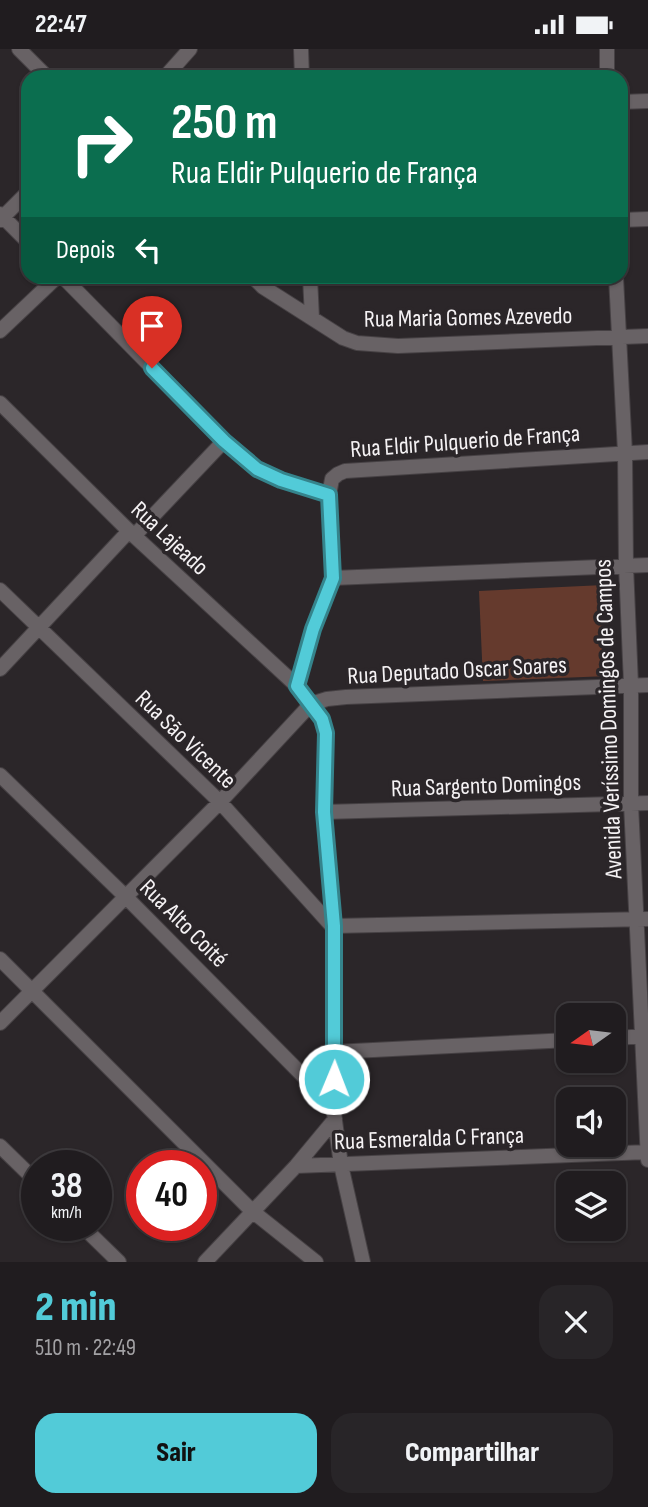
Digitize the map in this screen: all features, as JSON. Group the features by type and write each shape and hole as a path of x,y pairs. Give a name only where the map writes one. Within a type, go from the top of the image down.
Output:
{"street":[{"path":"19,49 40,70"},
{"path":"171,70 190,49"},
{"path":"301,49 302,70"},
{"path":"607,49 607,70"},
{"path":"628,102 648,101"},
{"path":"21,198 1,217 21,236"},
{"path":"628,220 648,219"},
{"path":"0,331 50,284"},
{"path":"70,284 224,441 257,469 281,480 329,495 333,578 313,629 297,686"},
{"name":"Rua Maria Gomes Azevedo","path":"261,284 343,338 357,343 384,345 648,336"},
{"path":"310,284 312,318"},
{"name":"Avenida Veríssimo Domingos de Campos","path":"616,284 625,453 631,804 643,919 648,1160"},
{"name":"Rua Lajeado","path":"0,403 132,533 297,686 322,719 326,733 324,812 334,926 334,1112 341,1165 363,1262"},
{"path":"0,669 224,441"},
{"name":"Rua Eldir Pulquerio de França","path":"329,495 332,479 345,471 648,452"},
{"path":"333,578 648,565"},
{"name":"Rua São Vicente","path":"0,590 220,802 334,926"},
{"name":"Rua Deputado Oscar Soares","path":"311,704 346,697 648,685"},
{"path":"0,1023 220,802 311,704"},
{"name":"Rua Alto Coité","path":"0,775 126,897 334,1112"},
{"name":"Rua Sargento Domingos","path":"324,812 648,803"},
{"path":"334,926 643,919"},
{"path":"0,959 252,1211 316,1262"},
{"path":"626,1038 645,1037"},
{"path":"334,1052 556,1041"},
{"path":"205,1262 296,1166 334,1112"},
{"path":"0,1146 21,1166"},
{"name":"Rua Esmeralda C França","path":"296,1166 648,1152"},
{"path":"97,1241 119,1262"}],"shaded area":[{"path":"604,585 609,676 483,681 479,591"}],"route":[{"path":"152,368 224,441 257,469 281,480 329,495 333,578 313,629 297,686 322,719 326,733 324,812 334,926 334,1079"}]}
